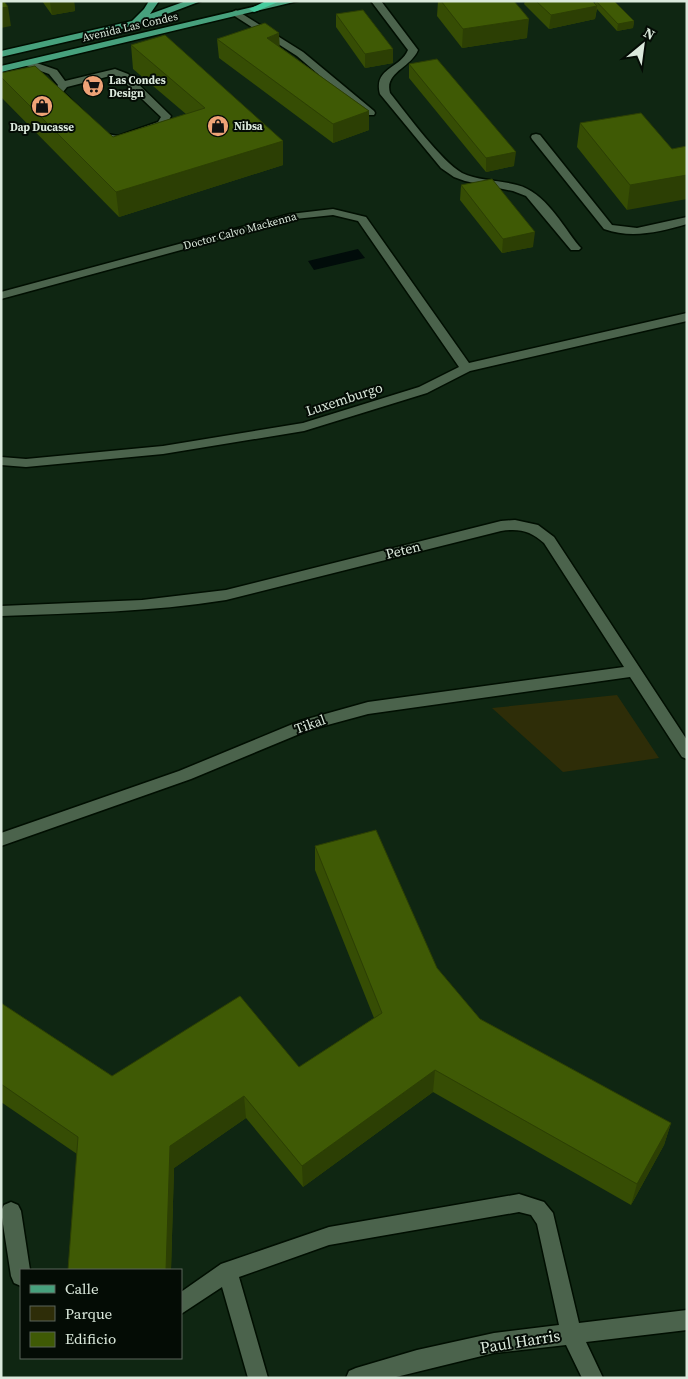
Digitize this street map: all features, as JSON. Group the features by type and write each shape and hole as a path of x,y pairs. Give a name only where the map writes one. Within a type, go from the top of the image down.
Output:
{"highway":[{"path":"254,9 275,1"}],"main road":[{"path":"135,23 148,11 154,1"},
{"name":"Avenida Las Condes","path":"1,54 135,23 196,1"},
{"name":"Avenida Las Condes","path":"1,69 293,1"}],"street":[{"path":"376,1 414,50 411,57 385,78 382,88 385,94 445,166 458,175 469,179 516,188 530,194 575,248"},
{"path":"236,13 300,54 370,113"},
{"path":"28,62 53,72 63,85"},
{"path":"115,72 124,76 166,116 162,124 119,139 104,136 58,92 63,85 115,72"},
{"path":"536,137 608,227 621,231 649,230 687,220"},
{"name":"Doctor Calvo Mackenna","path":"1,296 294,216 333,212 362,219 466,368"},
{"name":"Luxemburgo","path":"1,461 26,463 164,450 304,427 423,390 466,368 687,317"},
{"name":"Peten","path":"1,610 193,601 226,595 501,526 519,525 536,530 549,540 687,753"},
{"name":"Tikal","path":"1,840 185,775 305,725 337,715 368,708 634,672"},
{"path":"182,1303 228,1271 329,1236 519,1203 537,1208 546,1220 571,1333 593,1378"},
{"path":"11,1211 20,1270"},
{"path":"228,1271 258,1378"},
{"name":"Paul Harris","path":"356,1378 417,1360 494,1343 687,1320"}],"green space":[{"path":"617,695 659,758 563,772 492,708"}],"shaded area":[{"path":"358,249 365,258 314,270 308,261"}],"building":[{"path":"1,1 4,1 8,7 1,8"},
{"path":"441,1 514,1 529,19 463,29"},
{"path":"536,1 592,1 597,6 551,15"},
{"path":"596,1 614,1 634,21 618,24"},
{"path":"363,10 393,49 365,54 336,14"},
{"path":"265,23 279,33 267,38 369,111 333,124 217,39"},
{"path":"165,35 283,141 116,192 1,77 1,73 35,66 113,137 205,108 131,45"},
{"path":"437,59 516,152 486,158 409,64"},
{"path":"641,113 672,149 687,146 687,175 630,185 580,123"},
{"path":"492,179 535,232 503,239 461,185"},
{"path":"376,830 437,968 480,1019 671,1123 637,1184 435,1070 302,1166 244,1096 170,1146 166,1269 68,1269 78,1137 1,1084 1,1003 112,1076 240,996 299,1067 382,1013 315,846"}],"place":[{"name":"Las Condes Design","path":"93,86"},
{"name":"Dap Ducasse","path":"42,106"},
{"name":"Nibsa","path":"218,126"}]}
